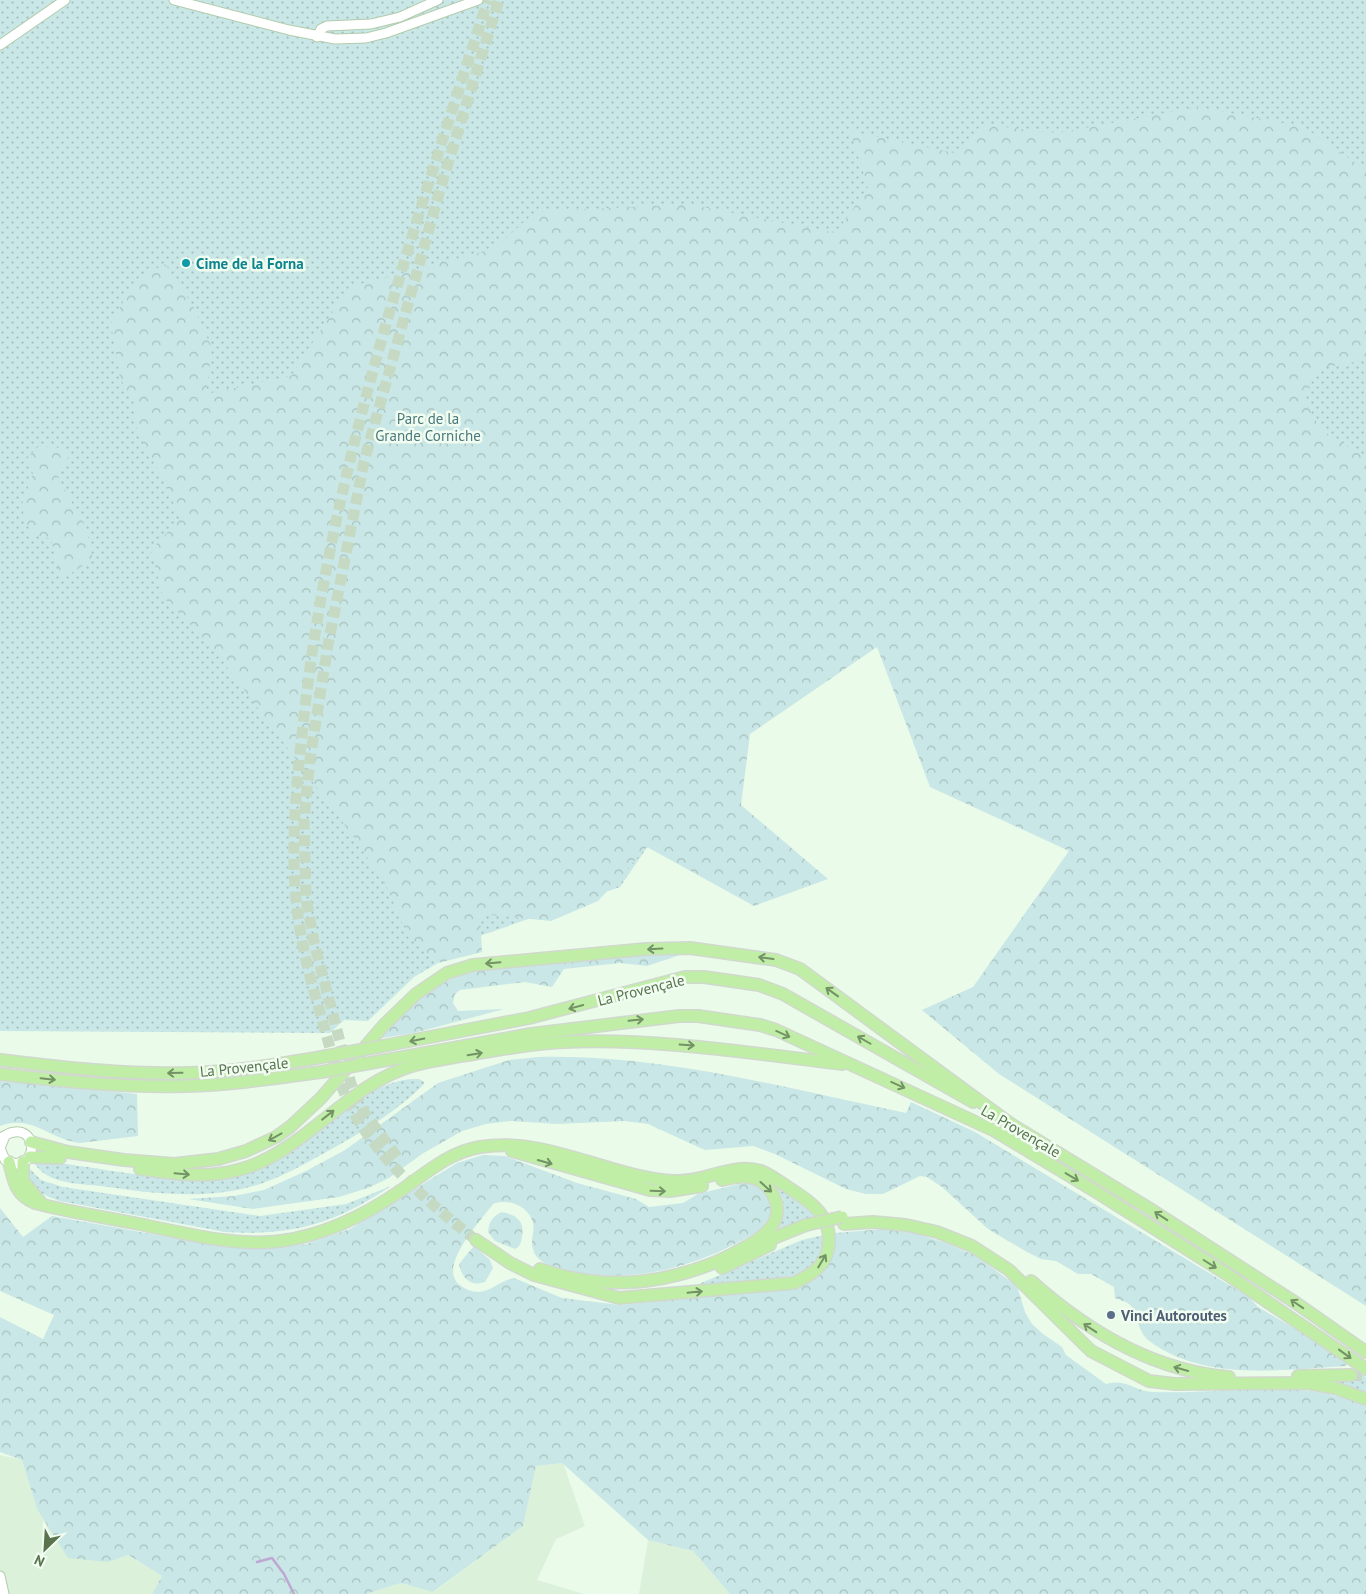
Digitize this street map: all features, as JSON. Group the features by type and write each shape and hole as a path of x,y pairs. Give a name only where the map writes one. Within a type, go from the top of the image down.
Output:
{"highway":[{"path":"31,1142 68,1152 146,1162 187,1163 237,1154 276,1137 290,1127 321,1098 398,1010 424,987 447,973 489,963 680,948 770,959 800,969 1012,1125"},
{"name":"La Provençale","path":"0,1060 116,1072 180,1073 240,1069 327,1056 529,1018 674,979 704,977 759,985 783,994 1012,1125 1218,1253 1366,1352"},
{"name":"La Provençale","path":"0,1074 97,1084 177,1086 252,1081 321,1072 531,1034 691,1016 767,1027 942,1105 1025,1149 1228,1275 1366,1369"},
{"path":"44,1205 32,1195 23,1181 27,1159 48,1156 183,1174 215,1174 236,1171 275,1154 354,1095 400,1069 430,1062 543,1043 643,1042 695,1046 853,1065"},
{"path":"499,1146 547,1162 650,1190 687,1190 736,1177 755,1179 771,1190 778,1207 777,1216 773,1225 762,1237 723,1259"},
{"path":"9,1162 18,1192 25,1199 44,1205 219,1239 258,1242 281,1241 324,1232 365,1213 451,1157 480,1147 534,1148 645,1176 674,1181 705,1178 736,1169 755,1170 764,1172 809,1201 818,1208 827,1224 828,1248 825,1258 808,1276 794,1283 635,1298 604,1295 522,1270 478,1238 532,1266 558,1274 598,1282 624,1283 658,1280 689,1273 807,1228 843,1221 867,1216 904,1218 942,1227 968,1237 1016,1267 1090,1328 1172,1366 1206,1375 1242,1378 1351,1375"},
{"path":"843,1221 906,1225 942,1234 972,1246 1010,1270 1091,1351 1149,1380 1175,1384 1307,1383 1336,1388 1366,1399"},
{"path":"578,1288 632,1291 675,1284 712,1272 807,1228"}],"main road":[{"path":"0,45 65,0"},
{"path":"174,0 317,36 366,38 386,33 478,0"},
{"path":"317,36 327,26 371,24 400,17 438,0"},
{"path":"12,1132 21,1132 31,1142 27,1159 9,1162 0,1152 2,1137 12,1132"},
{"path":"0,1576 4,1594"}],"shaded area":[{"path":"0,1455 22,1460 37,1509 108,1562 127,1555 162,1576 152,1594 0,1594"},
{"path":"563,1463 585,1526 556,1539 537,1580 584,1594 366,1594 401,1583 434,1592 523,1526 536,1466"},
{"path":"648,1540 693,1551 730,1594 639,1594"}],"green space":[{"name":"Parc de la Grande Corniche","path":"0,0 1366,0 1366,1283 1083,851 875,630 726,732 620,887 428,954 438,963 414,977 368,1021 344,1020 330,1033 0,1031"},
{"name":"Parc de la Grande Corniche","path":"1198,107 1304,127 1366,170 1366,360 1316,369 1305,401 1321,430 1366,457 1366,1306 999,1074 922,1010 973,987 1069,851 930,787 877,647 750,734 741,805 828,879 754,906 647,847 598,901 551,921 480,914 482,952 438,963 408,937 386,885 350,832 213,648 163,597 151,550 181,518 135,424 136,407 120,378 111,324 135,280 165,264 192,304 212,348 206,394 291,376 349,287 494,249 535,212 687,204 836,233 868,187 850,131 959,154 985,125 1058,133"},
{"path":"39,446 62,448 70,455 56,474 86,528 93,559 61,580 51,539 31,534 21,507 33,474 27,458"},
{"path":"658,953 683,954 647,966 620,963 564,969 552,987 525,982 460,990 455,994 453,1003 458,1011 504,1009 414,1033 376,1039 422,995 464,974 481,969"},
{"path":"538,1057 631,1061 723,1074 906,1113 911,1102 975,1132 1249,1297 1258,1307 1348,1363 1345,1366 1269,1371 1218,1368 1193,1362 1170,1353 1148,1340 1141,1331 1132,1307 1115,1298 1114,1287 1091,1274 1078,1274 1056,1261 1041,1259 1027,1252 988,1229 942,1187 927,1177 920,1176 883,1194 866,1194 846,1189 775,1154 753,1146 705,1150 648,1124 624,1121 557,1124 511,1121 486,1124 462,1131 422,1154 389,1178 368,1188 339,1197 253,1209 188,1199 234,1196 264,1190 306,1171 345,1150 438,1083 509,1060"},
{"path":"419,1079 424,1084 415,1093 371,1126 292,1171 243,1189 203,1194 182,1194 65,1182 48,1176 40,1171 35,1164 37,1161 46,1161 123,1173 181,1178 208,1179 233,1177 254,1171 283,1156 368,1093 393,1083"},
{"path":"0,1081 137,1094 138,1136 80,1143 69,1141 32,1125 12,1123 0,1126"},
{"path":"483,1155 505,1156 577,1183 636,1199 649,1207 683,1203 698,1194 739,1184 751,1184 761,1189 767,1195 772,1211 761,1228 712,1255 667,1269 621,1276 575,1272 552,1266 540,1260 533,1249 533,1223 531,1217 523,1208 517,1205 499,1202 493,1204 471,1232 463,1244 453,1267 454,1277 460,1285 471,1291 483,1291 514,1278 562,1298 620,1305 803,1286 821,1271 833,1257 835,1233 884,1229 914,1233 946,1243 976,1256 1017,1286 1025,1312 1032,1324 1062,1347 1066,1355 1106,1384 1120,1383 1153,1392 1288,1389 1341,1397 1366,1406 1366,1594 730,1594 693,1551 648,1540 562,1463 536,1466 523,1526 433,1592 401,1583 366,1594 152,1594 162,1576 128,1555 108,1562 68,1558 37,1509 22,1460 0,1452 0,1317 43,1339 54,1315 0,1291 0,1208 23,1237 52,1216 196,1242 259,1249 306,1244 350,1229 457,1163"},
{"path":"30,1169 41,1180 63,1187 260,1216 346,1204 391,1186 351,1210 312,1225 272,1232 225,1232 60,1201 43,1194 33,1186 29,1176"},
{"path":"779,1187 815,1216 777,1231 784,1210 784,1204 777,1188"},
{"path":"502,1212 515,1217 521,1223 523,1231 521,1242 515,1249 495,1241 488,1232 492,1219"},
{"path":"824,1235 822,1249 815,1261 811,1266 793,1276 687,1289 802,1240"},
{"path":"474,1246 490,1260 493,1268 485,1282 475,1283 468,1280 462,1273 459,1264"},
{"path":"1360,1372 1366,1377 1366,1394 1324,1382 1343,1378 1358,1380"}],"waterway":[{"path":"257,1562 272,1558 284,1574 294,1594"}],"tunnel":[{"path":"476,1240 410,1184 381,1152 350,1106 336,1071 306,962 296,900 294,828 305,707 318,617 335,527 355,438 405,261 488,0"},
{"path":"397,1157 364,1112 351,1084 314,942 306,898 304,820 310,759 328,645 364,462 441,186 499,0"},
{"path":"1351,1375 1366,1376"}],"place":[{"name":"Cime de la Forna","path":"186,263"},
{"name":"Vinci Autoroutes","path":"1111,1315"}]}
